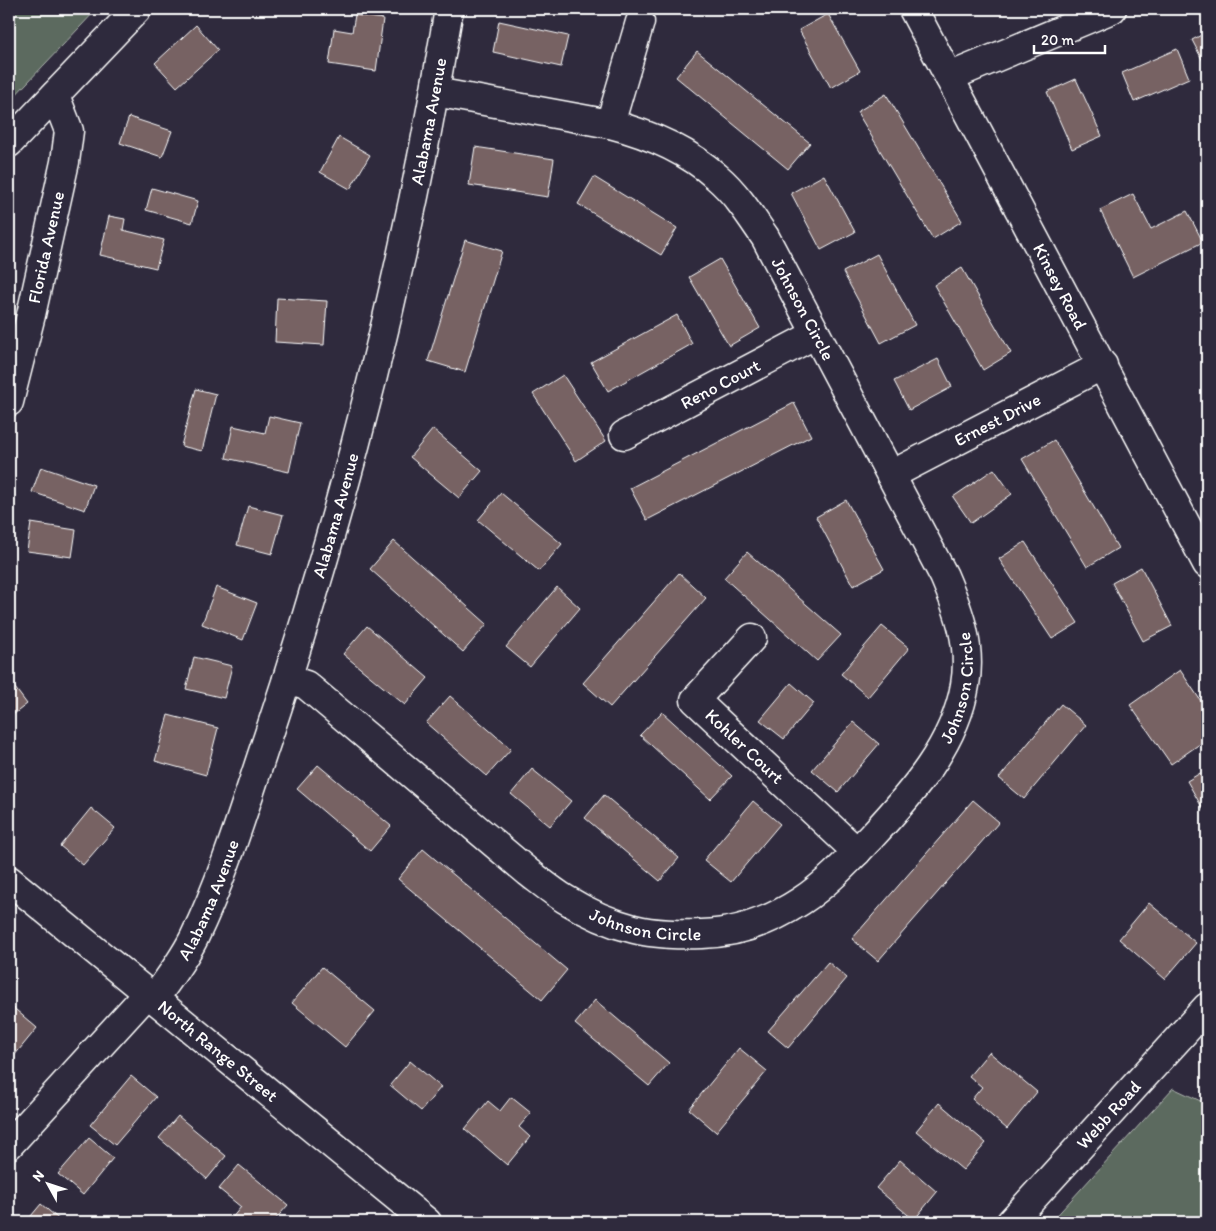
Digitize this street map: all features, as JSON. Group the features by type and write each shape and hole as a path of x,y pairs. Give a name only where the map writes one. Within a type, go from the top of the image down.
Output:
{"street":[{"path":"9,143 136,9"},
{"name":"Alabama Avenue","path":"9,1145 170,977 193,940 222,873 287,679 328,544 380,350 412,209 449,9"},
{"name":"Kinsey Road","path":"913,9 1207,564"},
{"path":"949,77 1112,9"},
{"path":"610,124 640,22"},
{"name":"Johnson Circle","path":"287,679 306,685 536,878 565,899 602,918 634,930 673,934 703,934 738,929 771,918 801,900 829,879 857,852 924,776 957,716 965,685 968,659 964,631 944,576 765,238 740,201 718,177 697,161 654,138 634,130 435,92"},
{"name":"Florida Avenue","path":"9,402 31,315 65,162 69,131 55,95"},
{"name":"Reno Court","path":"624,435 816,334"},
{"name":"Ernest Drive","path":"891,475 1103,365"},
{"name":"Kohler Court","path":"752,638 694,700 857,852"},
{"name":"North Range Street","path":"9,880 426,1222"},
{"name":"Webb Road","path":"1012,1222 1207,1008"}],"green space":[{"path":"9,9 97,9 9,102"},
{"path":"1173,1088 1207,1104 1207,1222 1051,1222"}],"building":[{"path":"828,14 860,71 831,88 799,30"},
{"path":"355,15 383,19 376,71 329,64 334,29 352,32"},
{"path":"499,21 568,36 561,67 493,52"},
{"path":"196,25 218,50 177,87 155,63"},
{"path":"1207,32 1207,69 1192,40"},
{"path":"1177,49 1189,78 1134,102 1122,73"},
{"path":"697,51 810,143 788,169 676,77"},
{"path":"1076,79 1102,136 1072,149 1047,92"},
{"path":"886,94 962,221 933,239 857,112"},
{"path":"129,117 172,131 162,157 120,143"},
{"path":"339,137 370,155 350,189 320,172"},
{"path":"475,147 554,159 548,197 469,185"},
{"path":"824,175 855,232 821,250 791,193"},
{"path":"594,177 677,228 661,255 578,204"},
{"path":"152,188 198,201 192,223 146,210"},
{"path":"1133,194 1151,229 1187,211 1203,242 1133,277 1100,210"},
{"path":"109,216 125,219 123,230 164,240 156,268 100,255"},
{"path":"465,240 502,251 465,372 428,361"},
{"path":"877,254 915,325 881,343 843,272"},
{"path":"720,259 760,328 729,346 689,277"},
{"path":"962,268 1011,353 983,370 934,285"},
{"path":"277,298 327,301 324,345 275,342"},
{"path":"677,315 692,344 608,391 591,362"},
{"path":"938,359 952,387 909,410 894,381"},
{"path":"563,375 606,441 576,461 533,394"},
{"path":"196,389 216,394 202,451 181,446"},
{"path":"794,403 811,436 647,520 630,488"},
{"path":"269,416 300,423 289,472 226,458 233,426 265,433"},
{"path":"433,429 482,471 459,498 410,457"},
{"path":"1054,440 1118,548 1087,567 1022,459"},
{"path":"41,467 94,485 85,510 32,492"},
{"path":"994,469 1012,494 971,523 953,497"},
{"path":"501,493 562,544 539,571 478,520"},
{"path":"846,500 884,569 853,586 816,517"},
{"path":"248,506 283,515 272,554 237,545"},
{"path":"31,523 76,530 72,557 27,551"},
{"path":"394,541 487,624 463,652 370,569"},
{"path":"1025,542 1078,623 1052,639 999,559"},
{"path":"747,552 841,635 817,661 724,578"},
{"path":"1141,567 1172,626 1143,641 1112,583"},
{"path":"679,573 706,598 610,707 583,683"},
{"path":"216,587 257,603 243,640 202,624"},
{"path":"557,587 580,608 530,667 506,647"},
{"path":"367,626 428,678 405,705 343,654"},
{"path":"882,626 909,648 868,697 841,674"},
{"path":"194,657 232,666 224,698 186,689"},
{"path":"1180,670 1207,710 1207,739 1171,764 1130,705"},
{"path":"9,680 27,704 9,718"},
{"path":"791,683 814,703 784,739 760,720"},
{"path":"450,696 511,749 487,776 426,723"},
{"path":"1061,704 1086,725 1024,799 999,778"},
{"path":"662,712 732,776 710,799 640,735"},
{"path":"168,715 218,728 206,775 155,761"},
{"path":"853,722 879,744 838,792 812,770"},
{"path":"318,765 391,826 370,851 297,789"},
{"path":"532,769 571,801 550,826 511,794"},
{"path":"1207,769 1207,816 1187,781"},
{"path":"604,795 679,858 660,881 585,818"},
{"path":"973,800 999,822 878,961 852,939"},
{"path":"753,801 780,824 731,882 704,860"},
{"path":"91,808 115,828 83,865 60,846"},
{"path":"423,849 567,970 542,1000 398,879"},
{"path":"1149,903 1196,943 1165,979 1119,939"},
{"path":"828,962 847,978 788,1048 768,1031"},
{"path":"322,967 375,1011 345,1047 292,1003"},
{"path":"595,1000 669,1063 649,1086 575,1024"},
{"path":"9,1004 37,1028 9,1062"},
{"path":"739,1048 767,1071 716,1132 689,1109"},
{"path":"989,1052 1037,1092 1007,1129 972,1099 982,1087 969,1076"},
{"path":"410,1061 441,1087 421,1111 390,1085"},
{"path":"131,1076 156,1097 115,1145 90,1125"},
{"path":"511,1097 531,1113 519,1127 530,1137 507,1165 465,1129 488,1101 500,1111"},
{"path":"939,1103 986,1143 963,1170 916,1131"},
{"path":"178,1116 226,1156 207,1179 159,1138"},
{"path":"89,1138 113,1158 83,1195 58,1174"},
{"path":"900,1160 937,1192 914,1220 876,1188"},
{"path":"239,1165 288,1205 273,1222 236,1222 231,1219 241,1207 219,1189"},
{"path":"41,1204 62,1222 26,1222"}]}
